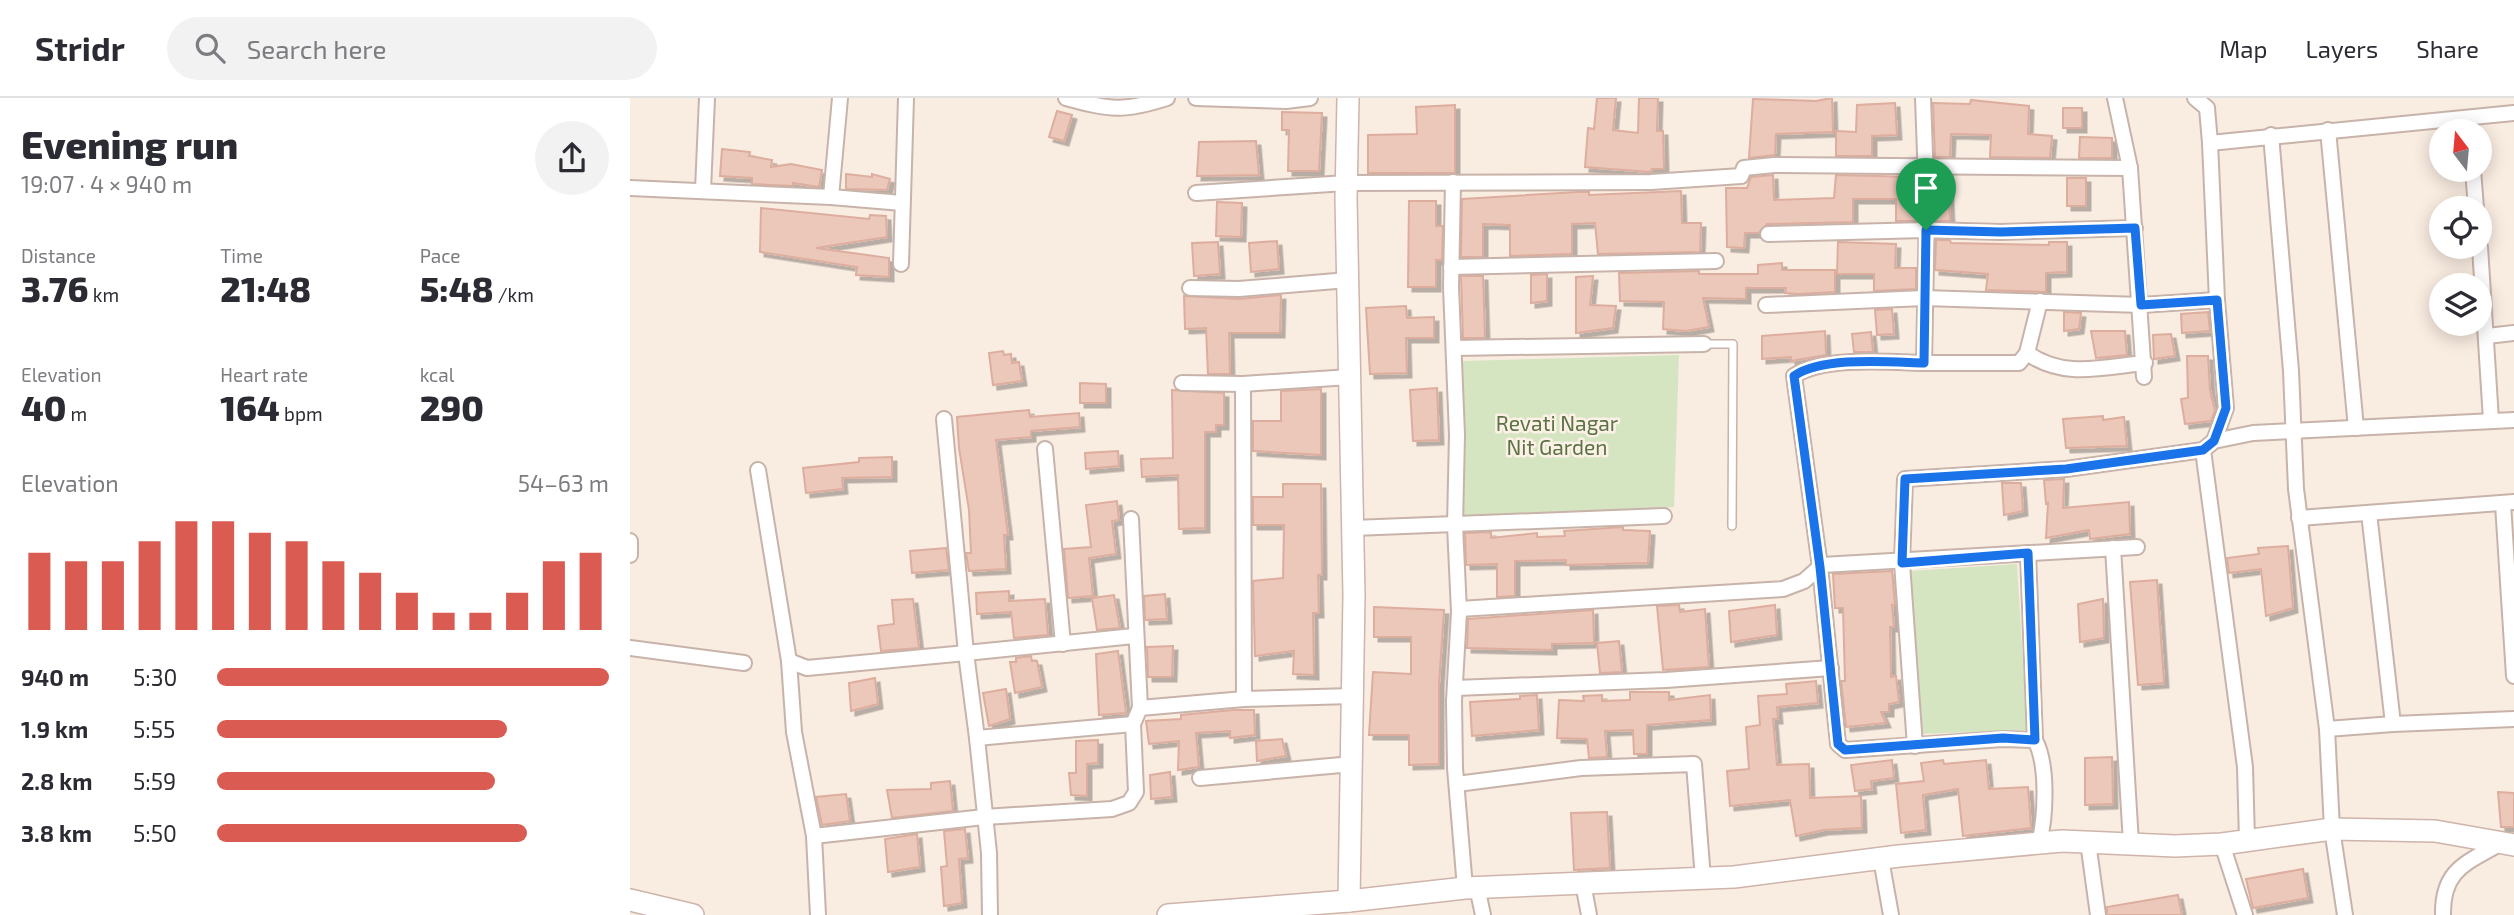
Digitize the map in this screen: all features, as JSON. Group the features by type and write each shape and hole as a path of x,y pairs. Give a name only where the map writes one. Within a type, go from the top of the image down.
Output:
{"street":[{"path":"703,190 707,98"},
{"path":"831,197 840,98"},
{"path":"901,264 906,98"},
{"path":"1066,98 1123,110 1165,98"},
{"path":"1196,98 1273,101 1310,98"},
{"path":"1348,98 1346,183 1353,528 1349,901"},
{"path":"1923,98 1926,230 1924,363"},
{"path":"2027,353 2052,368 2145,370 2130,167 2115,98"},
{"path":"2196,98 2207,108 2210,143 2217,300 2226,408 2209,445 2245,767 2247,840"},
{"path":"2489,119 2514,113"},
{"path":"2210,143 2328,130 2429,126"},
{"path":"2328,130 2356,428"},
{"path":"2271,135 2291,371 2291,432 2299,518 2327,729 2332,829 2345,915"},
{"path":"1196,193 1346,183 1651,183 1741,176 1744,168 1774,165 2130,167"},
{"path":"1453,182 1451,267 1459,609 1455,688 1457,784 1471,888 1483,915"},
{"path":"630,188 902,203"},
{"path":"1768,234 2135,228"},
{"path":"1451,267 1716,261"},
{"path":"1190,288 1239,289 1348,281"},
{"path":"1766,305 1924,298 2141,305 2217,300"},
{"path":"2035,740 2003,738 1845,750 1838,744 1820,567 1794,376 1805,368 1848,363 2019,363 2027,353 2040,301"},
{"path":"2492,335 2514,333"},
{"path":"2487,336 2490,420"},
{"path":"1454,348 1704,344"},
{"path":"1182,383 1242,384 1350,376"},
{"path":"1242,384 1244,699"},
{"path":"944,419 966,653 989,853 990,915"},
{"path":"1914,746 1902,563 1905,479 2066,469 2209,445 2253,433 2514,419"},
{"path":"1045,449 1063,644"},
{"path":"758,470 789,661 794,732 814,836 818,915"},
{"path":"2299,518 2508,503 2514,676"},
{"path":"2369,513 2393,724"},
{"path":"1353,528 1664,516"},
{"path":"814,836 984,817 1064,814 1112,808 1135,799 1138,784 1133,724 1140,708 1134,636 1131,519"},
{"path":"630,541 630,555"},
{"path":"1459,609 1783,589 1804,581 1820,567 2137,547"},
{"path":"2113,548 2131,843"},
{"path":"2028,553 2035,740 2040,750 2044,799 2039,843"},
{"path":"789,661 807,668 1134,636"},
{"path":"630,648 744,663"},
{"path":"1455,688 1666,680 1831,668"},
{"path":"1140,708 1244,699 1353,696"},
{"path":"2327,729 2514,719"},
{"path":"977,738 1133,724"},
{"path":"1200,778 1352,764"},
{"path":"1457,784 1581,768 1694,764 1703,879"},
{"path":"1178,915 1471,888 1703,879 2039,843 2222,844 2332,829 2435,831 2507,844"},
{"path":"2088,842 2098,915"},
{"path":"2222,844 2245,915"},
{"path":"2443,915 2448,878 2460,866 2507,844"},
{"path":"1881,859 1891,915"},
{"path":"1583,883 1589,915"},
{"path":"630,900 693,915"}],"lane":[{"path":"1704,344 1732,344 1732,526"}],"green space":[{"name":"Revati Nagar Nit Garden","path":"1679,355 1674,507 1463,518 1463,361"},
{"path":"2017,564 2027,730 1920,734 1910,571"}],"building":[{"path":"1597,98 1616,98 1613,130 1638,133 1639,98 1658,98 1657,131 1663,131 1664,169 1652,169 1650,172 1585,167 1588,128 1594,129"},
{"path":"1832,98 1833,132 1776,134 1775,155 1749,158 1753,99 1816,101"},
{"path":"1971,100 2029,106 2028,134 2052,136 2050,158 1990,157 1991,135 1951,134 1950,157 1935,157 1933,103 1970,104"},
{"path":"1895,103 1897,135 1872,136 1872,156 1836,156 1836,131 1856,132 1857,105"},
{"path":"1455,105 1455,173 1368,173 1368,135 1417,134 1416,107"},
{"path":"2063,108 2082,108 2082,128 2063,128"},
{"path":"1057,111 1072,115 1064,141 1049,137"},
{"path":"1282,112 1322,113 1319,171 1288,171 1289,130 1282,130"},
{"path":"2080,137 2112,138 2112,158 2079,158"},
{"path":"1256,141 1259,175 1197,176 1199,142"},
{"path":"722,149 750,152 749,156 772,160 771,167 791,164 822,170 819,187 793,183 793,186 752,184 752,178 720,176"},
{"path":"846,174 872,177 872,174 890,179 887,190 846,189"},
{"path":"1773,175 1774,200 1834,198 1836,175 1916,177 1917,221 1896,221 1896,199 1853,199 1853,222 1767,224 1759,233 1745,233 1744,248 1727,247 1726,188 1747,188 1751,177"},
{"path":"1935,176 1948,176 1950,221 1936,221"},
{"path":"2067,178 2086,178 2086,206 2067,206"},
{"path":"1681,191 1682,223 1701,223 1700,252 1598,254 1595,223 1572,224 1572,254 1510,256 1510,225 1483,224 1483,257 1461,257 1462,199 1578,192 1589,192 1589,195"},
{"path":"1409,201 1436,201 1436,226 1443,226 1442,260 1436,260 1436,287 1408,287"},
{"path":"1217,202 1242,203 1241,237 1216,236"},
{"path":"761,208 869,219 870,215 886,216 887,237 816,248 889,258 889,277 856,275 857,267 760,252"},
{"path":"1936,240 1950,240 1951,243 2049,245 2049,242 2067,242 2067,272 2046,273 2046,292 1986,290 1988,274 1935,270"},
{"path":"1277,241 1279,269 1251,272 1249,243"},
{"path":"1218,242 1220,274 1194,276 1192,243"},
{"path":"1838,242 1896,244 1895,268 1916,268 1916,289 1874,291 1874,274 1837,274"},
{"path":"1782,263 1782,270 1835,270 1835,292 1799,294 1785,293 1786,288 1746,288 1746,299 1703,298 1709,327 1686,331 1663,329 1664,302 1620,301 1619,273 1699,271 1699,274 1758,274 1758,265"},
{"path":"1547,274 1547,301 1531,303 1531,275"},
{"path":"1461,276 1483,276 1485,338 1463,338"},
{"path":"1593,276 1590,305 1616,306 1613,328 1576,333 1576,277"},
{"path":"1281,295 1280,333 1229,333 1230,374 1208,374 1206,328 1185,329 1184,296 1239,299"},
{"path":"1406,306 1407,318 1434,317 1434,338 1406,338 1407,373 1370,374 1366,308"},
{"path":"1892,309 1894,334 1877,335 1875,310"},
{"path":"2064,312 2081,313 2079,329 2064,331"},
{"path":"2208,312 2210,331 2182,333 2181,314"},
{"path":"1825,331 1826,355 1791,361 1791,357 1762,359 1762,336"},
{"path":"2091,331 2125,331 2127,355 2096,358"},
{"path":"1871,332 1873,352 1854,352 1852,334"},
{"path":"2171,334 2175,356 2154,359 2153,335"},
{"path":"1003,351 1004,355 1011,354 1012,363 1019,362 1022,381 993,385 989,353"},
{"path":"2187,356 2208,356 2210,390 2215,411 2211,421 2185,424 2181,399 2188,398"},
{"path":"1080,383 1106,384 1106,403 1080,403"},
{"path":"1437,388 1439,440 1413,441 1410,390"},
{"path":"1321,389 1321,455 1253,451 1253,421 1281,421 1281,391"},
{"path":"1172,390 1224,393 1224,425 1216,425 1216,432 1205,432 1205,528 1179,529 1178,475 1142,477 1141,459 1173,458"},
{"path":"1029,410 1030,417 1079,413 1080,427 1031,431 1031,437 996,440 1008,535 1004,535 1006,569 969,571 966,553 971,553 969,510 957,417"},
{"path":"2103,416 2103,420 2124,417 2127,446 2066,448 2063,419"},
{"path":"1118,451 1119,466 1086,469 1085,453"},
{"path":"892,457 892,477 842,478 843,489 806,493 803,468 859,462 859,458"},
{"path":"2064,479 2063,508 2129,502 2130,534 2090,539 2089,530 2046,538 2048,503 2046,504 2044,480"},
{"path":"2002,483 2021,483 2023,511 2004,515"},
{"path":"1283,484 1321,484 1322,575 1318,575 1319,613 1313,613 1314,675 1293,674 1294,651 1255,656 1253,581 1283,578 1284,525 1253,525 1253,497 1283,497"},
{"path":"1117,501 1119,520 1112,521 1116,554 1089,558 1093,596 1068,598 1064,549 1091,547 1086,505"},
{"path":"1623,527 1623,530 1650,531 1648,563 1566,565 1566,560 1515,561 1515,596 1497,597 1497,564 1466,565 1465,533 1491,532 1491,538 1537,533 1537,537 1565,536 1564,531"},
{"path":"2288,546 2293,608 2266,616 2261,569 2229,573 2227,558 2259,554 2258,548"},
{"path":"946,548 949,570 912,573 910,551"},
{"path":"1892,571 1895,605 1892,605 1894,627 1890,627 1891,677 1896,676 1899,702 1889,704 1889,712 1881,712 1886,723 1846,727 1841,681 1845,681 1843,608 1835,608 1833,574"},
{"path":"2157,580 2164,683 2138,685 2130,582"},
{"path":"1009,591 1009,601 1045,599 1048,635 1014,638 1011,612 977,614 976,593"},
{"path":"1165,594 1167,619 1145,620 1144,596"},
{"path":"1114,595 1120,628 1097,630 1092,598"},
{"path":"913,599 919,648 881,651 878,626 894,624 892,600"},
{"path":"2103,599 2104,638 2080,642 2078,604"},
{"path":"1679,605 1680,612 1705,609 1709,667 1663,670 1657,606"},
{"path":"1775,605 1777,635 1731,642 1729,611"},
{"path":"1374,607 1444,610 1439,684 1439,764 1409,765 1409,735 1369,735 1373,672 1411,674 1411,637 1374,637"},
{"path":"1593,610 1594,643 1552,644 1552,650 1467,648 1468,619"},
{"path":"1619,641 1622,672 1600,673 1597,643"},
{"path":"1173,646 1172,677 1148,677 1147,647"},
{"path":"1118,651 1126,713 1099,715 1096,654"},
{"path":"1031,656 1032,661 1037,661 1042,687 1015,693 1010,662 1016,662 1016,658"},
{"path":"875,678 878,704 851,711 849,683"},
{"path":"1816,681 1818,703 1777,707 1778,719 1773,719 1777,765 1809,764 1810,798 1861,796 1862,828 1824,830 1796,836 1790,800 1730,806 1727,771 1749,769 1746,727 1760,725 1758,696 1787,694 1786,684"},
{"path":"1006,689 1010,719 989,726 983,693"},
{"path":"1630,692 1669,692 1669,700 1710,695 1711,720 1647,725 1647,754 1634,754 1633,730 1605,731 1607,757 1589,758 1587,739 1557,738 1559,700 1584,701 1583,696 1602,695 1602,701 1630,700"},
{"path":"1537,695 1539,730 1472,736 1470,702 1520,699 1520,696"},
{"path":"1254,710 1255,735 1230,738 1230,731 1196,733 1199,767 1178,770 1179,741 1149,744 1146,721 1181,719 1181,715"},
{"path":"1282,739 1286,756 1257,761 1256,741"},
{"path":"1098,740 1098,763 1087,764 1087,796 1071,795 1069,773 1076,773 1076,741"},
{"path":"2112,757 2113,804 2085,805 2085,758"},
{"path":"1892,760 1894,778 1871,781 1872,789 1855,791 1851,765"},
{"path":"1943,760 1944,764 1986,760 1989,789 2028,787 2031,828 1963,836 1958,789 1923,795 1926,830 1901,833 1896,784 1924,781 1921,763"},
{"path":"1170,772 1172,797 1151,799 1150,775"},
{"path":"950,781 953,811 892,818 887,790 931,789 931,783"},
{"path":"2498,792 2514,793 2514,827 2501,827"},
{"path":"846,794 850,821 822,825 816,797"},
{"path":"1607,812 1610,868 1574,870 1571,813"},
{"path":"965,829 968,858 959,859 962,903 944,906 941,867 947,866 944,831"},
{"path":"917,834 920,867 888,872 885,839"},
{"path":"2303,869 2308,898 2253,908 2246,879"},
{"path":"2178,895 2182,915 2107,915 2107,907"}],"route":[{"path":"2135,228 2141,305 2217,300 2225,419 2214,441 2203,450 2066,469 1905,479 1902,563 2028,553 2035,740 2003,738 1845,750 1838,744 1820,567 1794,376 1805,368 1848,363 1924,363 1926,230 2001,232 2135,228"}]}
